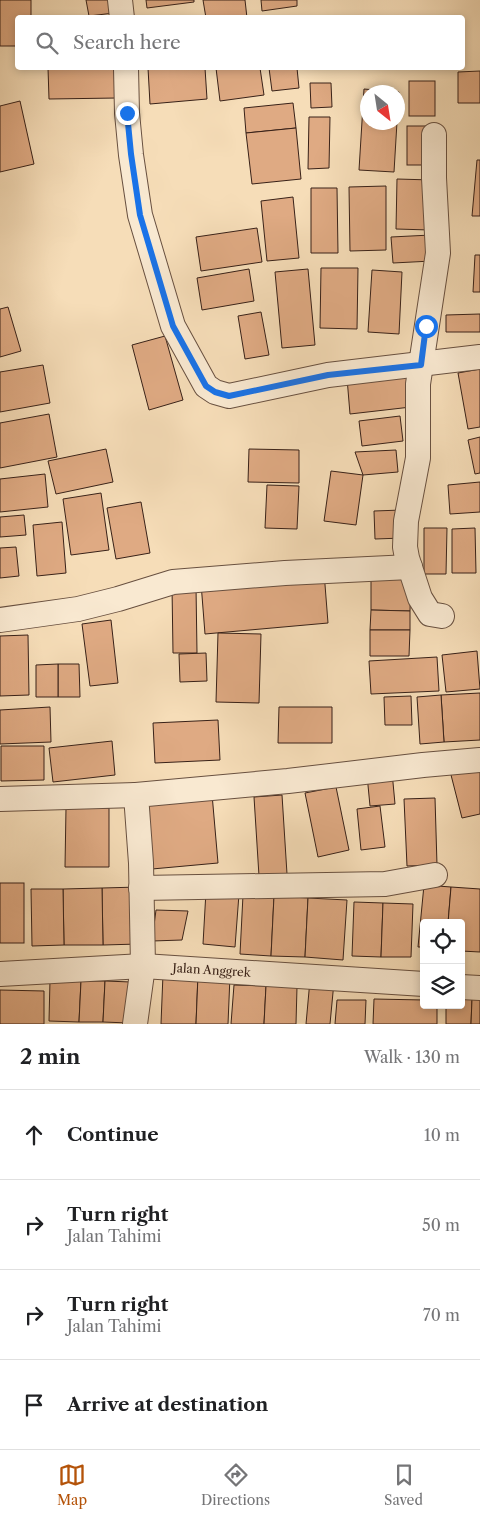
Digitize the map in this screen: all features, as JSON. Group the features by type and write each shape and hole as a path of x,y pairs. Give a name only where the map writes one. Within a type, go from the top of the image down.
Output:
{"street":[{"path":"120,0 122,15"},
{"path":"126,70 127,113 140,215 173,326 206,386 215,392 229,396 328,375 480,357"},
{"path":"434,135 438,252 418,384 418,458 406,521 405,547 420,598 430,614 442,616"},
{"path":"0,620 78,609 173,582 285,573 410,567"},
{"path":"0,800 136,795 480,760"},
{"path":"136,795 143,966 136,1024"},
{"path":"141,888 385,884 435,875"},
{"name":"Jalan Anggrek","path":"0,974 143,966 420,984"},
{"path":"465,986 480,988"}],"building":[{"path":"0,0 31,0 31,15 15,15 15,46 0,46"},
{"path":"86,0 113,0 114,13 89,15"},
{"path":"146,0 194,0 194,2 147,8"},
{"path":"203,0 245,0 247,15 206,15"},
{"path":"261,0 297,0 297,6 262,11"},
{"path":"48,70 117,70 117,98 49,99"},
{"path":"148,70 205,70 207,99 150,104"},
{"path":"216,70 260,70 264,95 220,101"},
{"path":"269,70 297,70 299,88 272,91"},
{"path":"480,71 480,103 458,103 458,72"},
{"path":"409,81 435,81 435,116 409,116"},
{"path":"310,83 331,83 332,107 311,108"},
{"path":"20,101 34,164 0,172 0,106"},
{"path":"293,103 296,128 246,133 244,108"},
{"path":"309,117 330,117 329,168 308,169"},
{"path":"407,126 432,126 432,165 407,165"},
{"path":"296,128 301,179 252,184 246,133"},
{"path":"361,130 397,130 394,172 359,170"},
{"path":"477,160 480,160 480,216 472,216"},
{"path":"397,179 432,180 430,230 396,229"},
{"path":"386,186 386,250 350,251 349,187"},
{"path":"311,188 337,188 338,253 311,253"},
{"path":"293,197 299,258 267,261 261,201"},
{"path":"257,228 262,262 201,271 196,237"},
{"path":"431,235 432,261 393,263 391,237"},
{"path":"475,255 480,255 480,292 473,292"},
{"path":"321,268 358,268 357,329 320,328"},
{"path":"249,269 254,301 202,310 197,278"},
{"path":"308,269 315,345 282,348 275,272"},
{"path":"372,270 402,272 399,334 368,332"},
{"path":"8,307 21,351 0,357 0,309"},
{"path":"261,312 269,355 245,359 238,316"},
{"path":"480,314 480,332 446,332 446,315"},
{"path":"165,336 183,400 149,410 132,345"},
{"path":"43,365 50,403 0,412 0,372"},
{"path":"480,369 480,427 468,429 458,373"},
{"path":"407,372 411,407 350,414 347,378"},
{"path":"49,414 57,457 0,468 0,423"},
{"path":"400,416 403,441 362,446 359,421"},
{"path":"480,437 480,473 475,474 468,440"},
{"path":"106,449 113,482 56,494 48,461"},
{"path":"249,449 299,450 299,483 248,482"},
{"path":"396,450 398,472 363,475 355,452"},
{"path":"331,471 363,475 356,525 324,521"},
{"path":"45,474 48,507 0,512 0,479"},
{"path":"480,482 480,512 450,514 448,485"},
{"path":"267,485 299,486 297,529 265,528"},
{"path":"101,493 109,550 71,555 63,499"},
{"path":"141,502 150,553 116,559 107,508"},
{"path":"402,510 403,538 375,539 374,511"},
{"path":"24,515 26,535 0,537 0,517"},
{"path":"62,522 66,573 37,576 33,525"},
{"path":"424,528 447,528 446,574 424,574"},
{"path":"475,528 476,573 452,573 452,529"},
{"path":"16,547 19,576 0,578 0,548"},
{"path":"371,571 411,572 410,611 371,610"},
{"path":"324,572 328,623 205,634 201,583"},
{"path":"172,587 196,587 197,653 173,653"},
{"path":"371,610 410,611 410,630 370,630"},
{"path":"111,620 118,683 90,686 82,624"},
{"path":"370,630 410,630 409,656 370,656"},
{"path":"218,633 261,634 259,703 216,702"},
{"path":"28,635 29,695 0,696 0,636"},
{"path":"477,651 480,689 446,692 442,655"},
{"path":"206,653 207,681 180,682 179,654"},
{"path":"437,657 439,691 371,694 369,661"},
{"path":"58,664 79,664 80,697 58,697"},
{"path":"58,664 58,697 36,697 36,665"},
{"path":"480,693 480,740 444,742 441,695"},
{"path":"441,695 444,742 420,744 417,697"},
{"path":"411,696 412,725 385,725 384,697"},
{"path":"50,707 51,742 0,744 0,710"},
{"path":"279,707 332,707 332,743 278,743"},
{"path":"218,720 220,760 155,763 153,723"},
{"path":"112,741 115,775 53,782 49,748"},
{"path":"1,746 44,746 44,780 1,781"},
{"path":"480,763 480,814 462,818 450,771"},
{"path":"392,772 395,804 370,806 367,775"},
{"path":"336,787 349,850 318,857 305,793"},
{"path":"212,794 218,863 152,869 146,800"},
{"path":"282,795 287,874 259,876 254,797"},
{"path":"435,798 437,865 407,866 404,799"},
{"path":"380,806 385,847 361,850 357,809"},
{"path":"66,808 109,808 109,867 65,867"},
{"path":"0,883 24,883 24,943 0,943"},
{"path":"424,885 451,887 448,919 421,919"},
{"path":"139,887 139,944 103,945 102,888"},
{"path":"451,887 480,889 480,952 465,951 465,919 448,919"},
{"path":"102,888 103,945 64,945 63,889"},
{"path":"31,889 63,889 64,945 32,946"},
{"path":"206,891 239,894 235,947 203,944"},
{"path":"243,895 274,896 271,956 240,954"},
{"path":"274,896 308,898 305,957 271,956"},
{"path":"308,898 347,900 343,960 305,957"},
{"path":"354,902 383,903 381,957 352,956"},
{"path":"383,903 413,904 411,957 381,957"},
{"path":"156,910 188,911 182,940 152,941"},
{"path":"420,926 420,947 418,947"},
{"path":"163,974 198,975 196,1024 161,1024"},
{"path":"198,975 230,976 228,1024 196,1024"},
{"path":"50,980 81,981 79,1022 49,1021"},
{"path":"310,980 334,982 330,1024 306,1024"},
{"path":"81,981 105,981 103,1022 79,1022"},
{"path":"105,981 131,982 129,1023 103,1022"},
{"path":"234,985 266,986 264,1024 231,1024"},
{"path":"266,986 297,987 296,1024 264,1024"},
{"path":"0,990 44,991 44,1024 0,1024"},
{"path":"374,999 420,1000 420,1009 437,1009 437,1024 373,1024"},
{"path":"465,999 472,999 471,1024 446,1024 446,1009 465,1009"},
{"path":"472,999 480,999 480,1024 471,1024"},
{"path":"337,1000 366,1000 365,1024 335,1024"}],"route":[{"path":"127,113 140,215 173,326 206,386 215,392 229,396 328,375 421,365 426,326"}]}
